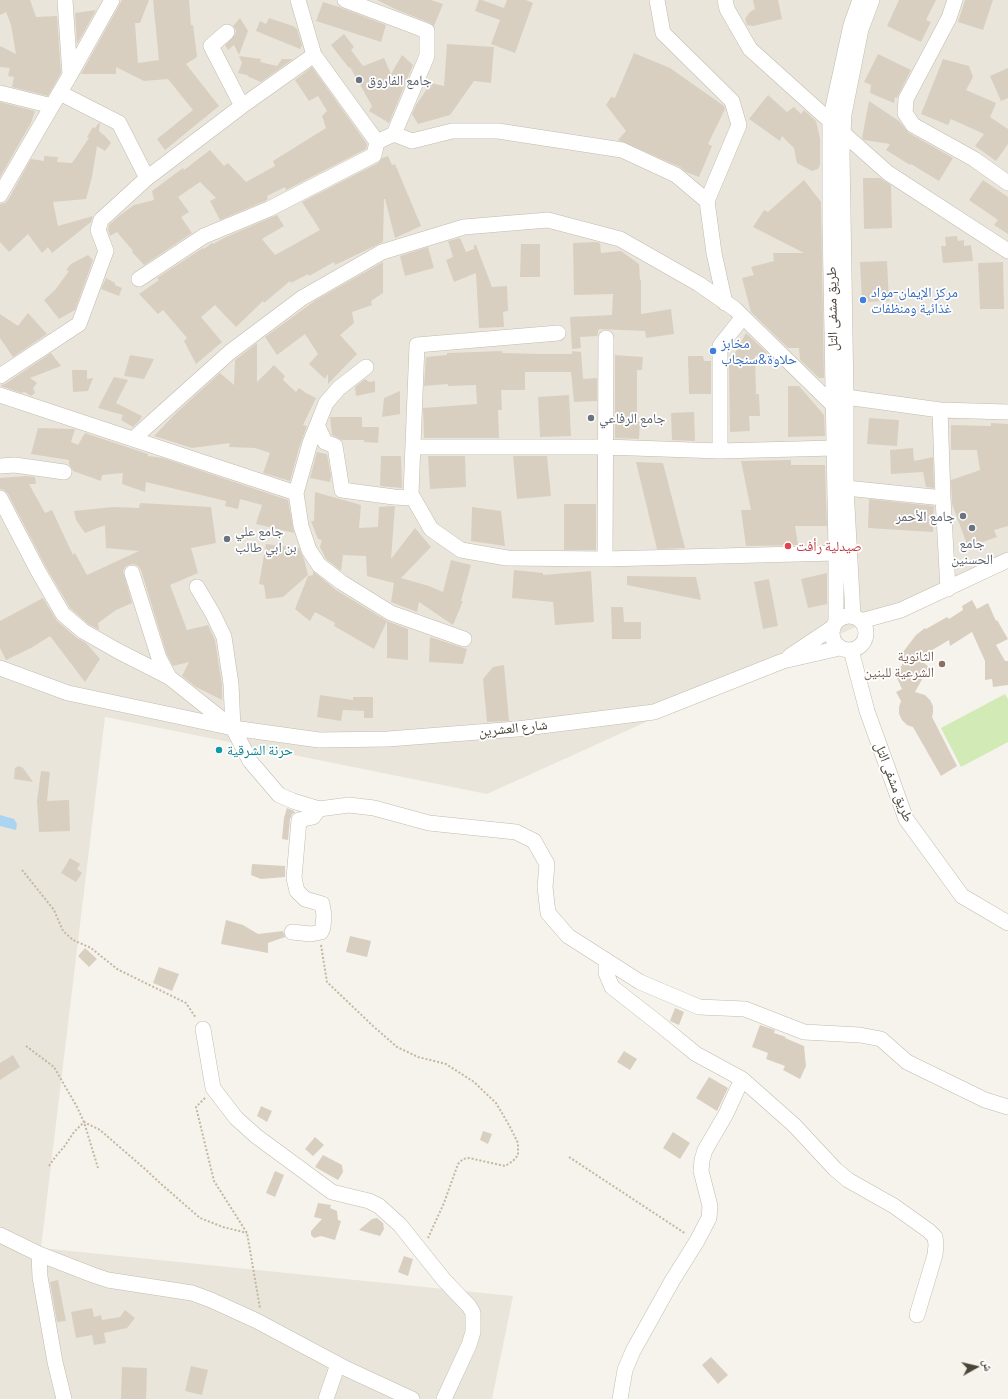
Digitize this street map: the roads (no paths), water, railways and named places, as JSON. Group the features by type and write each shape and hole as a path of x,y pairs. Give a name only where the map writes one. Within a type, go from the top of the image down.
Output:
{"street":[{"path":"65,0 70,75"},
{"path":"0,195 60,93 112,0"},
{"path":"140,279 204,236 270,209 374,155 377,142 314,55 298,0"},
{"path":"345,0 427,31 427,56 394,134 377,142"},
{"path":"657,0 663,33 732,102 739,125 707,201 714,253 725,303"},
{"path":"725,0 727,9 750,49 830,121"},
{"path":"955,0 949,18 906,99 906,113 913,125 974,159 1008,183"},
{"name":"طريق مشفى التل","path":"834,625 836,553 830,121 851,25 862,1"},
{"name":"طريق مشفى التل","path":"857,618 846,488 843,133 844,114 861,29 862,1"},
{"path":"227,32 211,46 242,106"},
{"path":"0,376 80,324 106,251 98,230 101,220 147,178 242,106 314,55"},
{"path":"0,93 52,106"},
{"path":"60,93 119,123 147,178"},
{"path":"394,134 412,141 452,131 498,131 622,150 676,175 707,201"},
{"path":"843,133 888,173 1008,251"},
{"path":"133,439 230,352 302,298 382,252 464,227 548,220 620,239 699,284 735,309 833,405"},
{"path":"720,451 720,346 743,317"},
{"path":"558,333 417,345 411,494 431,529 461,550 507,558 604,559 836,553"},
{"path":"604,559 606,338"},
{"path":"366,367 339,388 326,403 317,425 296,493 303,532 309,550 318,565 340,582 392,613 464,639"},
{"path":"0,395 296,493"},
{"path":"846,397 940,410 1008,412"},
{"path":"940,410 948,589"},
{"path":"317,425 325,442 335,446 342,490 413,498"},
{"path":"413,447 605,447 720,451 834,448"},
{"path":"0,466 15,465 64,472"},
{"path":"846,488 943,498"},
{"path":"0,498 38,571 63,614 83,632 169,677 233,728"},
{"path":"783,661 859,647 866,637 901,610 1008,560"},
{"path":"132,573 159,658 169,677"},
{"path":"197,587 213,614 224,637 231,684 233,728 250,762 280,795 319,809 349,805 374,808 429,823 516,832 534,841 547,864 545,887 548,913 568,936 640,982 699,1007 745,1009 804,1032 860,1035 881,1039 908,1062 985,1100 1008,1107"},
{"path":"783,661 844,617 857,618 901,610"},
{"path":"857,618 866,628 866,637"},
{"path":"834,625 832,636 834,643 846,649"},
{"name":"طريق مشفى التل","path":"846,649 906,819 962,896 1008,923"},
{"name":"شارع العشرين","path":"0,668 68,693 233,728 319,740 388,739 525,728 654,712 783,661"},
{"path":"292,932 311,934 321,932 323,927 324,914 322,904 305,899 297,891 294,878 299,820 313,817 319,809"},
{"path":"606,960 606,973 612,987 696,1054 742,1078 794,1125 848,1180 894,1206 930,1231 935,1237 936,1245 917,1315"},
{"path":"203,1029 213,1088 236,1118 256,1136 332,1192 369,1201 379,1206 400,1225 444,1280 469,1306 473,1313 473,1332 469,1345 444,1399"},
{"path":"620,1399 625,1370 634,1351 672,1281 697,1241 709,1218 710,1206 701,1171 702,1160 705,1150 726,1114 742,1078"},
{"path":"0,1235 39,1254 108,1280 192,1293 211,1300 264,1325 376,1383 412,1399"},
{"path":"39,1254 40,1277 55,1362 64,1399"},
{"path":"326,1399 338,1364"}],"water":[{"path":"0,815 14,819 17,824 16,830 0,826"}],"place":[{"name":"جامع الفاروق","path":"359,80"},
{"name":"مركز الإيمان-مواد غذائية ومنظفات","path":"863,300"},
{"name":"مخابز حلاوة&سنجاب","path":"713,351"},
{"name":"جامع الرفاعي","path":"591,418"},
{"name":"جامع الأحمر","path":"963,516"},
{"name":"جامع الحسنين","path":"972,528"},
{"name":"جامع علي بن ابي طالب","path":"227,539"},
{"name":"صيدلية رأفت","path":"788,546"},
{"name":"الثانوية الشرعية للبنين","path":"942,664"},
{"name":"حرنة الشرقية","path":"219,750"}]}
